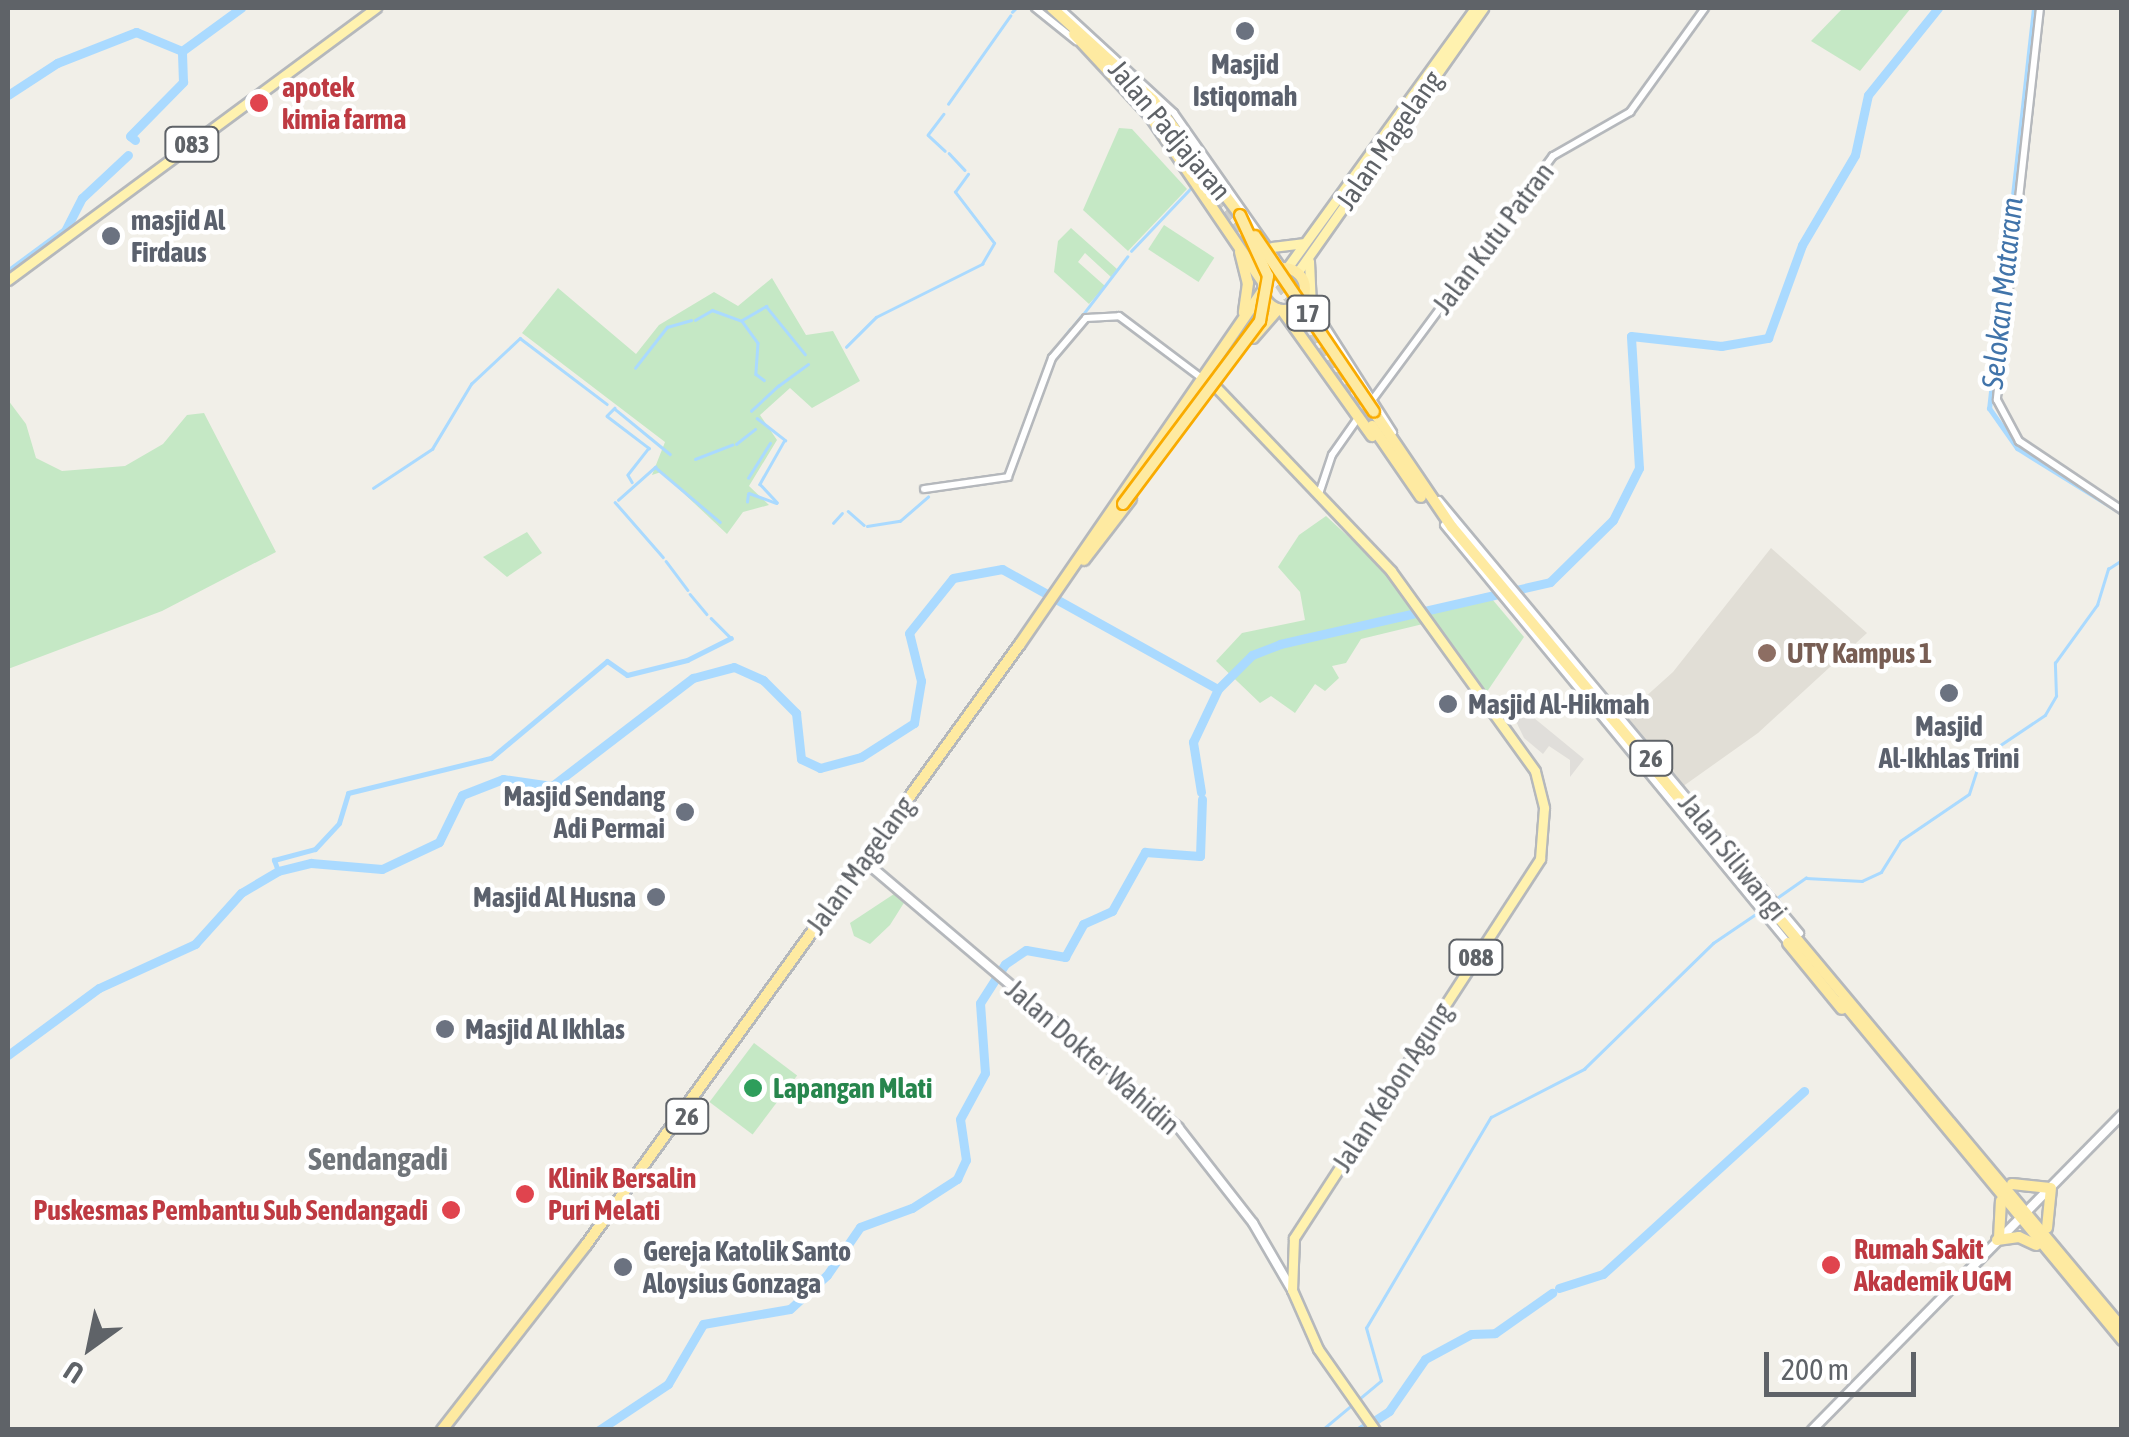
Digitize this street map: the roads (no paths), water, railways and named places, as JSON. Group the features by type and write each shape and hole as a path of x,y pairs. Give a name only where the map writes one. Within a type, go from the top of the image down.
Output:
{"highway":[{"name":"Jalan Padjajaran","path":"1042,8 1086,45 1151,110 1192,162"},
{"name":"Jalan Padjajaran","path":"1052,8 1172,122 1240,214"},
{"name":"17","path":"1151,110 1264,286"},
{"path":"1090,550 1260,320 1268,276 1240,214"},
{"name":"Jalan Siliwangi","path":"1240,214 1433,502 1491,575"},
{"path":"1233,336 1248,290 1235,238"},
{"path":"1289,270 1304,294"},
{"name":"26","path":"1289,270 1264,286 1303,334 1358,418 1411,483"},
{"name":"Jalan Magelang","path":"1061,590 1243,323 1264,286"},
{"name":"26","path":"1280,309 1304,294"},
{"name":"Jalan Magelang","path":"450,1430 1090,550 1257,332 1280,309"},
{"path":"1266,322 1281,319 1303,334"},
{"path":"1243,323 1257,332"},
{"name":"Jalan Siliwangi","path":"1372,426 1444,526 1560,650 1794,938 1989,1168 2066,1274 2122,1325"},
{"name":"Jalan Magelang","path":"442,1430 868,864 1046,611"},
{"path":"1794,938 1989,1168 2024,1190 2051,1187 2044,1210 2054,1240"},
{"name":"Jalan Siliwangi","path":"1989,1168 1991,1183 2054,1240 2122,1343"},
{"path":"1991,1183 2004,1208 1998,1239 2026,1239 2066,1274"}],"main road":[{"name":"083","path":"8,280 376,8"},
{"name":"Jalan Magelang","path":"1289,270 1475,8"},
{"name":"Jalan Magelang","path":"1289,270 1310,254 1483,8"},
{"path":"1271,245 1307,240"},
{"path":"1310,254 1312,308"},
{"name":"Jalan Kebon Agung","path":"1215,386 1319,494 1415,604 1534,771 1546,820 1540,859 1300,1226 1292,1290"},
{"name":"Jalan Dokter Wahidin","path":"868,864 1178,1127 1292,1290"},
{"path":"1812,1430 2122,1116"},
{"path":"1292,1290 1353,1403 1375,1430"}],"street":[{"path":"1035,8 1086,45"},
{"path":"1060,8 1167,104 1289,270"},
{"name":"Jalan Kutu Patran","path":"1373,399 1553,156 1640,103 1705,8"},
{"path":"2040,8 1996,400 2008,429 2122,510"},
{"path":"1248,258 1271,245"},
{"path":"1304,294 1416,470 1491,575"},
{"path":"1295,324 1312,308"},
{"path":"924,490 1008,477 1052,358 1086,318 1119,316 1203,379"},
{"path":"1319,494 1332,455 1358,418"}],"waterway":[{"path":"135,140 130,136 183,82 182,51 241,8"},
{"path":"1012,12 1016,8"},
{"path":"8,1055 99,988 195,944 241,893 278,871 311,863 382,869 439,842 462,795 503,779 552,786 693,678 734,667 763,680 796,713 801,759 820,768 861,757 914,723 921,681 909,633 953,578 1002,569 1218,689 1252,655 1280,644 1550,582 1613,520 1639,468 1631,336 1721,346 1768,338 1802,245 1855,155 1868,95 1938,8"},
{"name":"Selokan Mataram","path":"2034,8 1989,408 2017,448 2122,513"},
{"path":"948,104 1010,16"},
{"path":"8,95 57,63 136,32 182,51"},
{"path":"944,114 928,135 945,151"},
{"path":"949,153 965,170"},
{"path":"8,273 65,231 82,198 128,155"},
{"path":"846,347 876,317 982,264 994,243 955,192 968,174"},
{"path":"1131,251 1191,188"},
{"path":"1084,313 1127,257"},
{"path":"742,320 766,306 805,354"},
{"path":"695,320 712,310 742,321 758,343 756,374 764,380"},
{"path":"1073,326 1082,315"},
{"path":"635,368 667,327 691,320"},
{"path":"1051,355 1070,329"},
{"path":"373,488 432,449 471,384 520,338 607,404"},
{"path":"778,386 808,364"},
{"path":"751,411 778,386"},
{"path":"1032,402 1037,390"},
{"path":"1021,434 1031,405"},
{"path":"615,408 607,416 649,448 628,475 632,482"},
{"path":"615,409 670,454"},
{"path":"757,418 785,440 760,484 777,502"},
{"path":"736,444 755,429"},
{"path":"748,478 770,443"},
{"path":"695,459 732,445"},
{"path":"618,500 655,467 720,522"},
{"path":"749,493 776,503"},
{"path":"747,502 748,494"},
{"path":"867,526 900,521 928,497"},
{"path":"615,502 663,557"},
{"path":"848,511 864,525"},
{"path":"833,523 842,513"},
{"path":"1774,900 1806,878 1862,881 1881,872 1900,841 1969,794 1981,758 2045,715 2056,696 2055,663 2097,605 2108,569 2122,560"},
{"path":"666,561 688,590"},
{"path":"690,594 707,614"},
{"path":"711,618 731,638"},
{"path":"278,871 274,860 315,849 339,823 348,793 491,758 607,661 627,675 687,660 731,638"},
{"path":"1201,792 1193,742 1218,689"},
{"path":"599,1430 668,1384 703,1324 790,1309 827,1275 860,1227 912,1208 957,1179 966,1160 960,1119 985,1073 980,1003 1005,964 1026,950 1065,957 1083,924 1112,911 1145,852 1200,856 1202,799"},
{"path":"1358,1400 1381,1381 1366,1328 1491,1117 1584,1069 1713,943 1760,911"},
{"path":"1559,1288 1603,1274 1804,1091"},
{"path":"1360,1430 1389,1411 1425,1359 1471,1334 1495,1333 1552,1293"},
{"path":"1322,1430 1352,1405"}],"tunnel":[{"path":"1192,161 1247,237"},
{"path":"1263,259 1372,426"}],"place":[{"name":"Masjid Istiqomah","path":"1245,31"},
{"name":"apotek kimia farma","path":"259,103"},
{"name":"masjid Al Firdaus","path":"111,236"},
{"name":"UTY Kampus 1","path":"1767,653"},
{"name":"Masjid Al-Ikhlas Trini","path":"1949,693"},
{"name":"Masjid Al-Hikmah","path":"1448,704"},
{"name":"Masjid Sendang Adi Permai","path":"685,812"},
{"name":"Masjid Al Husna","path":"656,897"},
{"name":"Masjid Al Ikhlas","path":"445,1029"},
{"name":"Lapangan Mlati","path":"753,1088"},
{"name":"Klinik Bersalin Puri Melati","path":"525,1194"},
{"name":"Puskesmas Pembantu Sub Sendangadi","path":"451,1210"},
{"name":"Rumah Sakit Akademik UGM","path":"1831,1265"},
{"name":"Gereja Katolik Santo Aloysius Gonzaga","path":"623,1267"}],"district":[{"name":"Sendangadi","path":"378,1159"}]}
